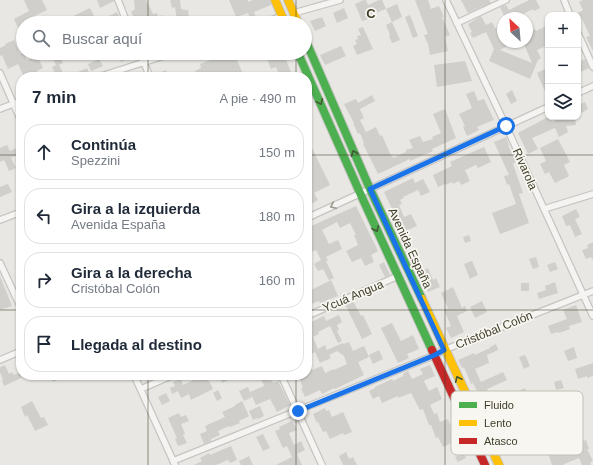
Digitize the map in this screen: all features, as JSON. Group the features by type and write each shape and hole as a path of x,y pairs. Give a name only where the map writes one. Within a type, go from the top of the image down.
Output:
{"street":[{"path":"118,0 124,16"},
{"path":"276,0 282,16"},
{"path":"288,0 295,16"},
{"path":"294,13 340,0"},
{"name":"Rivarola","path":"446,0 506,126 593,316"},
{"path":"457,23 506,0"},
{"path":"564,0 569,12"},
{"path":"581,41 593,67"},
{"name":"Avenida España","path":"312,55 370,189 464,391"},
{"path":"143,60 148,72"},
{"path":"114,72 153,60"},
{"name":"Avenida España","path":"300,60 305,72"},
{"path":"0,73 16,109"},
{"path":"581,92 593,86"},
{"name":"Avenida España","path":"312,92 451,391"},
{"path":"0,109 14,104"},
{"path":"312,216 545,108"},
{"path":"544,209 593,194"},
{"path":"0,220 16,214"},
{"path":"0,263 16,297"},
{"name":"Ycuá Angua","path":"312,314 398,276"},
{"name":"Cristóbal Colón","path":"174,463 444,350 593,291"},
{"path":"0,360 16,352"},
{"path":"136,380 174,463"},
{"path":"141,390 162,380"},
{"path":"283,380 322,465"},
{"name":"Avenida España","path":"480,455 485,465"},
{"name":"Avenida España","path":"494,455 499,465"}],"building":[{"path":"24,0 42,0 47,10 34,16 20,16 29,11"},
{"path":"97,0 114,0 114,1 100,8"},
{"path":"134,0 146,0 153,14 157,13 158,16 133,16 131,12 135,9"},
{"path":"170,0 180,0 181,9 188,10 189,16 176,16 175,7 172,8"},
{"path":"229,0 248,0 248,2 253,0 270,0 271,5 254,12 255,16 249,16 248,13 236,16"},
{"path":"366,0 368,5 382,0 386,9 373,14 374,17 362,21 355,4"},
{"path":"415,0 428,0 431,9 439,6 450,35 445,37 448,51 430,55 428,44 424,35 428,34"},
{"path":"461,0 489,0 491,3 468,13"},
{"path":"529,0 536,0 540,8 527,12 502,12 500,7 506,5 509,10"},
{"path":"583,0 593,0 593,51 586,37 590,36 582,19 581,20 581,12 580,12 583,10 579,2"},
{"path":"397,4 402,17 392,22 386,9"},
{"path":"90,8 94,16 73,16"},
{"path":"344,8 348,18 337,23 333,13"},
{"path":"117,12 119,16 109,16"},
{"path":"410,15 418,36 413,38 405,17"},
{"path":"481,16 486,25 492,22 495,28 497,27 497,48 504,48 500,50 532,63 526,48 533,48 533,30 535,29 536,31 545,26 545,46 537,50 541,58 538,60 530,79 489,61 494,49 486,32 473,38 468,24"},
{"path":"322,17 326,26 315,31 312,25 312,20"},
{"path":"392,22 400,40 392,43 386,25"},
{"path":"363,27 373,49 357,55 353,46 357,44 355,40 358,39 357,36 361,35 358,29"},
{"path":"14,40 16,45 16,60 39,60 43,68 37,72 22,72 18,64 8,69 2,55 0,56 0,48 6,45 5,44"},
{"path":"341,46 346,56 325,65 320,55"},
{"path":"585,59 589,68 581,72 581,61"},
{"path":"54,60 62,60 63,63 59,65 62,72 54,72 52,67 56,65"},
{"path":"100,60 103,66 91,71 88,64"},
{"path":"210,60 237,60 242,72 196,72 201,68 200,64"},
{"path":"268,60 286,60 291,72 278,72 276,67 271,69"},
{"path":"465,61 472,81 437,87 434,65"},
{"path":"87,68 89,72 78,72"},
{"path":"545,69 545,91 537,73"},
{"path":"512,90 517,101 511,104 506,94"},
{"path":"474,91 478,101 484,99 494,120 477,127 479,130 467,136 463,127 465,126 459,114 472,108 466,94"},
{"path":"372,95 375,101 360,109 364,118 360,120 366,132 376,127 380,136 382,135 393,158 406,152 406,150 413,148 409,140 420,136 423,142 433,139 432,137 441,133 433,114 445,109 456,138 432,149 433,151 410,161 410,159 378,174 363,144 364,143 360,133 358,134 344,104 356,99 358,103"},
{"path":"585,102 588,109 581,113 581,104"},
{"path":"545,119 545,120 551,120 552,122 556,120 575,120 576,125 566,126 568,132 559,137 555,128 532,138 538,149 528,154 518,133"},
{"path":"506,137 516,162 513,164 523,193 519,194 529,223 500,234 492,213 516,204 509,184 507,185 504,176 509,175 494,142"},
{"path":"558,139 570,162 564,165 569,176 555,183 549,172 545,174 540,164 546,161 540,148"},
{"path":"7,145 10,151 16,148 16,156 11,158 16,168 9,171 4,160 0,162 0,148"},
{"path":"484,147 491,162 478,168 476,165 465,170 470,181 461,185 459,181 453,184 452,182 438,187 433,175 452,166 450,162"},
{"path":"312,148 330,185 314,193 318,200 312,203"},
{"path":"413,178 415,183 423,179 430,192 421,196 418,190 400,200 402,204 399,205 404,217 411,214 417,226 403,232 384,192"},
{"path":"8,184 12,192 0,197 0,187"},
{"path":"356,206 378,251 371,255 374,262 365,266 361,258 352,262 346,251 358,245 354,235 356,235 350,223 340,228 337,222 322,230 329,244 338,240 342,249 326,257 328,261 326,261 334,278 329,280 323,269 318,271 314,264 321,260 316,250 312,252 312,226"},
{"path":"576,209 580,217 575,219 582,234 575,237 570,225 566,226 562,216"},
{"path":"469,235 471,241 465,243 463,237"},
{"path":"593,242 593,260 591,257 586,259 582,250 588,248 587,245"},
{"path":"536,257 539,267 533,269 529,259"},
{"path":"472,261 478,275 470,279 464,264"},
{"path":"384,262 390,275 385,277 379,265"},
{"path":"555,262 558,269 550,272 547,265"},
{"path":"428,268 433,280 436,278 440,287 428,292 419,272"},
{"path":"0,276 12,306 0,310"},
{"path":"331,280 338,296 320,303 319,301 312,304 312,290"},
{"path":"555,282 558,293 539,299 537,293 546,290 545,286"},
{"path":"521,283 529,283 529,291 521,291"},
{"path":"453,287 462,308 465,306 467,311 457,316 464,332 451,338 446,328 451,326 444,310 448,308 441,293"},
{"path":"353,301 361,316 363,315 372,334 362,339 345,304"},
{"path":"482,301 487,312 475,318 470,307"},
{"path":"576,305 582,322 569,326 570,329 551,334 548,326 567,319 563,310"},
{"path":"339,315 342,322 337,325 339,330 337,331 342,341 338,343 330,326 318,332 319,334 313,337 318,349 325,345 327,350 349,342 353,351 364,346 369,357 358,362 364,375 322,394 320,390 305,397 301,388 303,388 300,380 312,380 312,370 322,366 325,373 347,364 344,356 337,351 329,355 331,358 320,363 315,352 312,354 312,322 324,316 326,321"},
{"path":"392,323 401,341 413,335 419,349 407,354 409,358 398,363 381,328"},
{"path":"496,344 498,350 487,355 489,363 475,369 481,382 503,372 507,380 487,389 488,391 477,391 473,383 471,384 464,367 462,368 458,360 474,353 475,355"},
{"path":"574,347 577,358 568,361 564,351"},
{"path":"379,350 383,359 373,364 369,355"},
{"path":"525,355 530,366 524,369 519,357"},
{"path":"593,363 593,376 578,379 575,369"},
{"path":"5,365 9,374 12,372 14,375 16,374 17,380 4,386 0,367"},
{"path":"430,365 435,376 424,381 429,391 437,387 442,399 430,405 434,414 437,413 440,422 448,419 451,427 451,443 443,447 438,437 436,438 431,425 429,425 423,409 420,410 411,393 398,398 398,396 382,403 379,396 373,399 369,391 392,379 393,381 403,376 403,374 408,371 412,379 423,374 420,369"},
{"path":"181,380 183,385 194,380 208,380 213,389 191,400 189,394 181,398 178,391 172,394 170,388 175,386 173,382"},
{"path":"220,380 228,380 222,383"},
{"path":"261,380 272,380 273,383 278,381 290,405 277,412 270,399 256,405 250,392 264,386"},
{"path":"561,380 564,388 556,390 554,382"},
{"path":"248,387 252,397 244,401 239,391"},
{"path":"525,388 526,391 519,391"},
{"path":"218,390 222,398 217,401 213,393"},
{"path":"166,393 170,401 162,405 158,397"},
{"path":"32,401 41,418 44,417 48,425 35,431 27,415 25,417 21,407"},
{"path":"242,401 249,416 239,421 240,423 218,431 220,435 204,444 200,434 207,431 205,426 225,417 222,412"},
{"path":"260,406 264,416 253,420 249,411"},
{"path":"325,408 326,411 329,410 332,417 343,412 352,432 344,435 343,433 330,439 326,431 323,432 313,414"},
{"path":"179,413 181,417 186,415 189,421 181,424 185,434 183,435 187,443 178,446 175,439 177,438 168,418"},
{"path":"292,421 297,430 289,433 294,445 301,441 305,450 297,454 302,465 276,465 292,457 287,446 283,448 275,431 280,429 279,427"},
{"path":"263,434 270,448 263,451 256,437"},
{"path":"586,440 589,449 587,449 593,461 590,463 591,465 582,465 579,458 564,465 552,465 549,455 583,455 583,441"},
{"path":"231,446 237,460 230,463 228,460 216,465 194,465 202,461 200,458 209,453 210,455"},
{"path":"346,452 349,459 353,457 357,465 343,465 339,456"},
{"path":"465,455 466,458 458,462 455,457"},
{"path":"249,456 253,465 241,465 239,461"}],"traffic: fast":[{"path":"312,55 370,189 422,299"},
{"path":"301,60 306,72"},
{"path":"312,85 432,350"}],"traffic: slow":[{"path":"275,0 282,16"},
{"path":"288,0 295,16"},
{"path":"422,299 465,391"},
{"path":"494,455 499,465"}],"traffic: jam":[{"path":"432,350 451,391"},
{"path":"480,455 485,465"}],"route":[{"path":"298,411 444,350 370,189 506,126"}]}
